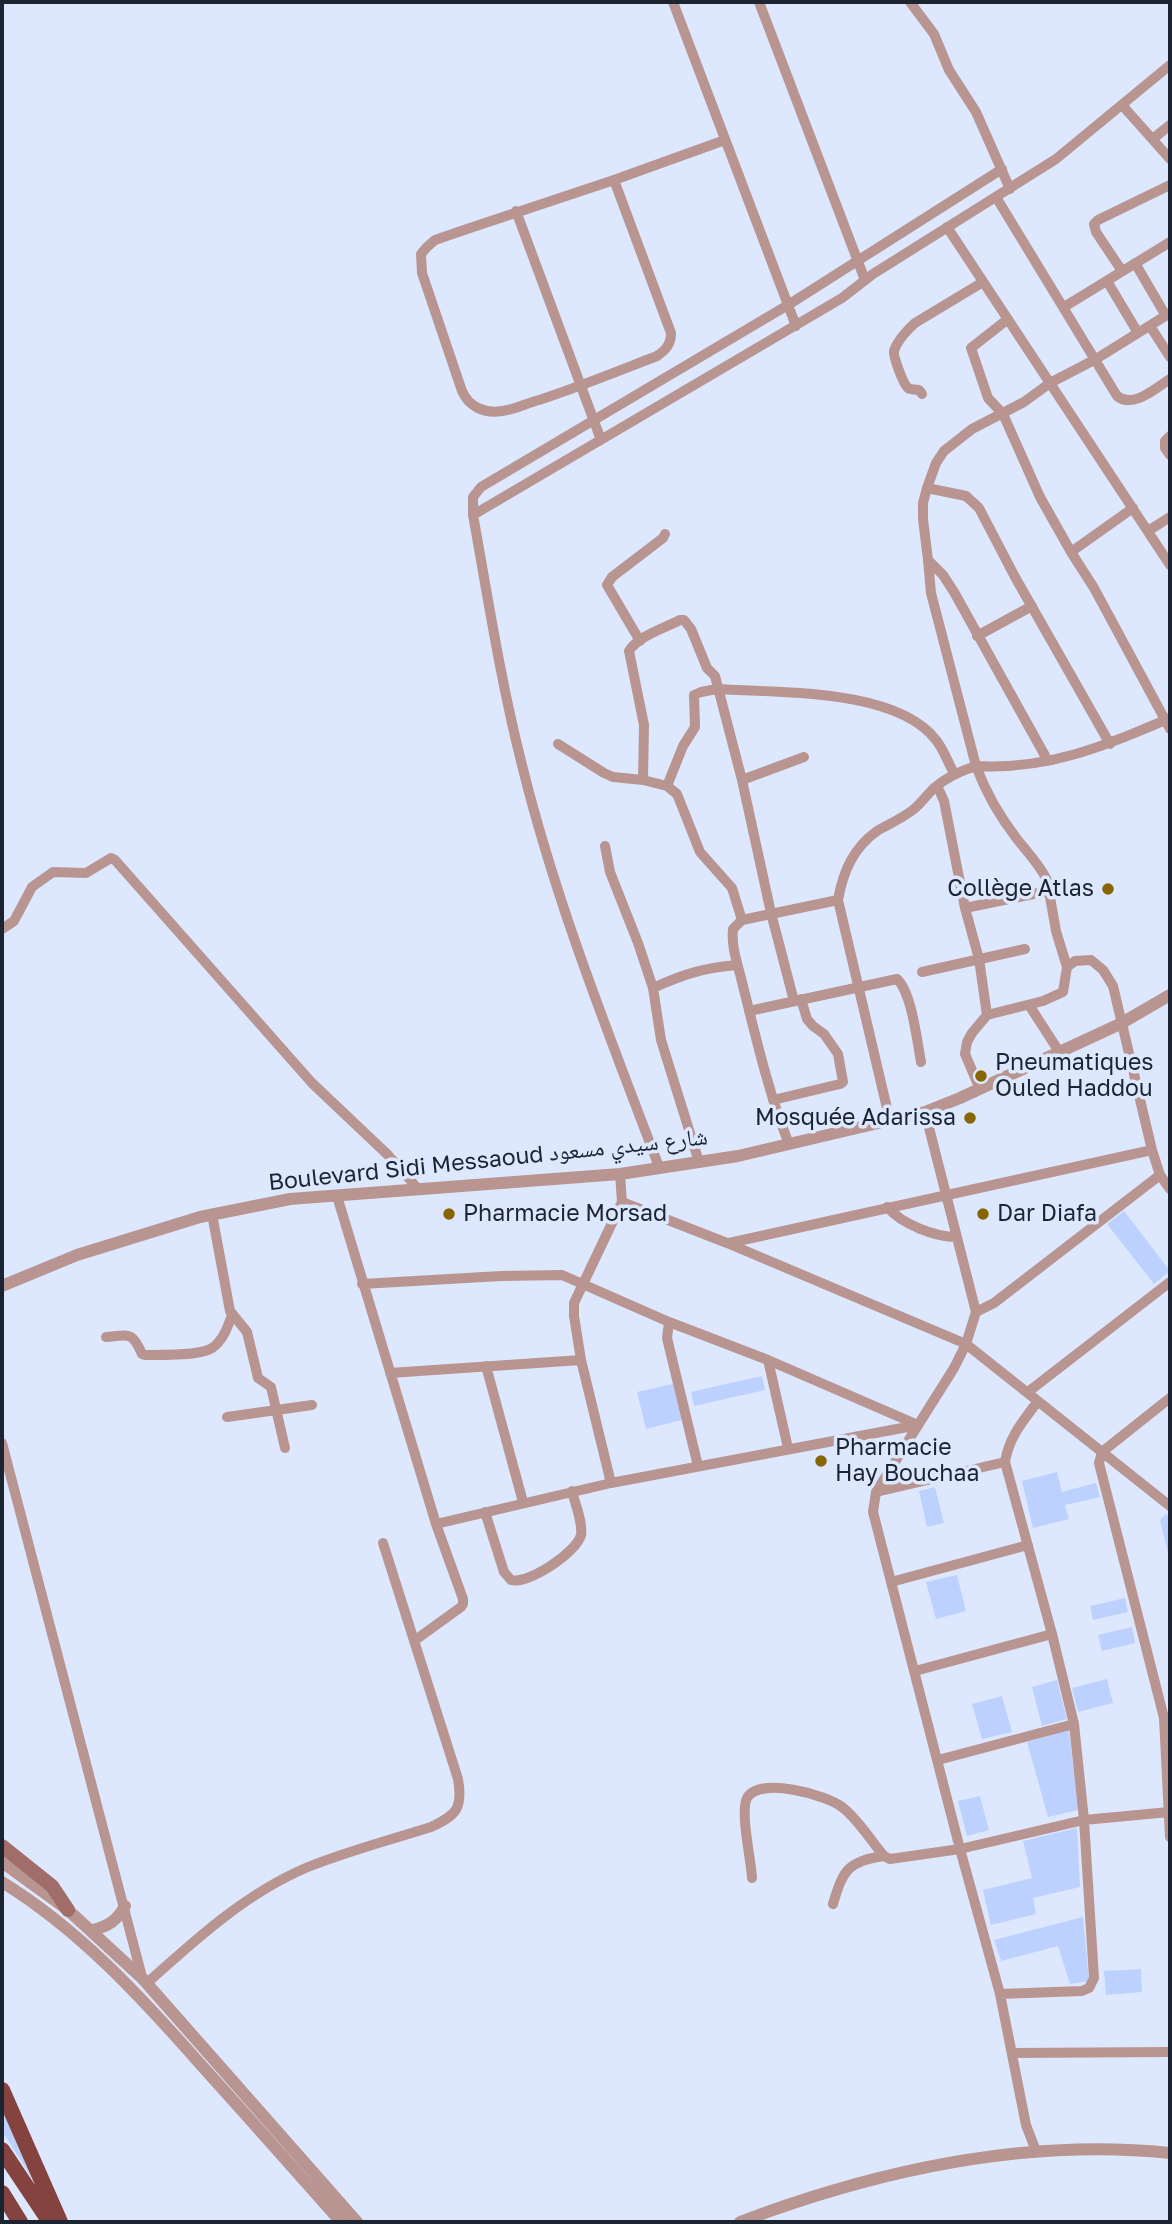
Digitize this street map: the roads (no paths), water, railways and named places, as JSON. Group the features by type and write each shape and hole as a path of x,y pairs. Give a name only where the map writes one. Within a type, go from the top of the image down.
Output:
{"highway":[{"path":"2,2090 60,2222"},
{"path":"2,2150 50,2222"},
{"path":"2,2193 18,2222"},
{"path":"2,2207 18,2222"}],"main road":[{"path":"2,1846 44,1879 68,1910"}],"street":[{"path":"673,2 796,326"},
{"path":"759,2 865,280"},
{"path":"910,2 934,34 949,70 983,125 1010,189"},
{"path":"473,515 851,292 865,280 1010,189 1079,142 1170,65"},
{"path":"1122,105 1170,159"},
{"path":"1154,138 1170,125"},
{"path":"614,180 671,340 657,356 502,412 486,411 473,406 462,391 426,288 421,254 435,240 724,140"},
{"path":"659,1167 591,987 547,854 522,767 473,515 473,497 481,486 788,305 1002,169"},
{"path":"1122,271 1096,232 1094,224 1170,185"},
{"path":"996,197 1116,396 1124,401 1139,398 1170,379"},
{"path":"516,211 601,440"},
{"path":"947,228 1170,565"},
{"path":"1064,307 1170,242"},
{"path":"979,1089 965,1054 972,1033 987,1015 1029,1005 1062,992 1067,967 1060,950 1042,869 1006,824 982,783 976,766 931,593 923,503 936,463 944,451 972,429 1024,402 1050,383 1096,359 1168,315 1135,263"},
{"path":"1107,281 1138,333"},
{"path":"922,394 919,390 905,385 893,352 915,323 983,282"},
{"path":"890,1121 838,900 842,876 862,844 874,833 914,809 934,788 954,773 976,766 1005,768 1082,754 1169,722 1040,497 1003,414 988,398 970,351 972,345 1008,319"},
{"path":"1150,326 1170,356"},
{"path":"1170,436 1165,443 1170,455"},
{"path":"927,488 966,496 979,508 1110,744"},
{"path":"1071,552 1133,509"},
{"path":"1148,531 1170,517"},
{"path":"640,641 607,585 665,534"},
{"path":"928,560 948,583 1048,761"},
{"path":"977,636 1032,606"},
{"path":"643,780 644,725 629,652 631,647 640,641 684,620 691,629 707,668 715,676 742,780 771,913 798,1000 807,1019 824,1034 838,1054 843,1082 773,1100"},
{"path":"667,786 683,746 695,727 694,695 717,689 854,698 888,708 915,722 936,739 954,773"},
{"path":"558,744 604,773 667,786 677,794 703,856 732,888 742,920"},
{"path":"742,780 804,757"},
{"path":"934,788 939,790 944,801 965,908 979,959 987,1015"},
{"path":"605,846 613,881 653,988 661,1040 699,1162"},
{"path":"2,929 14,921 32,887 53,872 86,873 104,861 111,858 115,860 312,1083 388,1155 419,1190"},
{"path":"965,908 1048,891"},
{"path":"789,1144 773,1100 748,1011 732,936 735,925 742,920 838,900"},
{"path":"922,972 1025,949"},
{"path":"1067,967 1075,961 1091,960 1103,970 1113,986 1152,1150 1160,1175 1170,1189"},
{"path":"653,988 706,968 737,965"},
{"path":"748,1011 897,979 907,997 921,1062"},
{"name":"Boulevard Sidi Messaoud شارع سيدي مسعود","path":"2,1286 77,1255 212,1214 290,1199 620,1174 738,1156 890,1121 925,1112 1060,1053 1120,1024 1170,995"},
{"path":"1029,1005 1060,1053"},
{"path":"925,1112 976,1312 954,1368 876,1492 873,1501 876,1526 1000,1994 1026,2126 1036,2151"},
{"path":"727,1243 1152,1150"},
{"path":"611,1483 581,1360 574,1303 622,1202 620,1174"},
{"path":"976,1312 994,1303 1160,1175"},
{"path":"337,1196 436,1524 463,1599 463,1604 414,1641"},
{"path":"622,1202 727,1243 965,1344 1170,1506"},
{"path":"887,1207 907,1222 944,1237 957,1237"},
{"path":"212,1214 232,1315 247,1332 256,1374 271,1387 285,1448"},
{"path":"362,1284 562,1275 668,1322 768,1360 918,1425"},
{"path":"1028,1392 1170,1282"},
{"path":"106,1337 129,1335 145,1355 201,1352 212,1348 225,1333 232,1315"},
{"path":"668,1322 667,1338 698,1466"},
{"path":"390,1373 581,1360"},
{"path":"768,1360 788,1448"},
{"path":"486,1366 523,1502"},
{"path":"1170,1398 1102,1452 1099,1458 1100,1472 1164,1718 1169,1760 1170,1837"},
{"path":"1000,1994 1082,1991 1089,1988 1094,1978 1084,1820 1073,1724 1052,1634 1005,1462 1007,1447 1014,1434 1038,1401"},
{"path":"227,1417 312,1405"},
{"path":"436,1524 572,1491 918,1425"},
{"path":"2,1443 145,1980"},
{"path":"876,1492 1005,1462"},
{"path":"485,1512 504,1572 511,1580 523,1581 559,1559 578,1542 581,1529 572,1491"},
{"path":"145,1980 215,1922 279,1881 308,1867 431,1827 450,1818 458,1807 461,1793 458,1779 383,1543"},
{"path":"891,1582 1028,1545"},
{"path":"915,1671 1052,1634"},
{"path":"938,1760 1073,1724"},
{"path":"752,1878 746,1802 751,1793 766,1787 810,1794 841,1806 856,1820 884,1856"},
{"path":"833,1904 844,1873 859,1861 884,1856 897,1859 960,1849 1084,1820 1169,1812"},
{"path":"2,1862 93,1930 145,1980 357,2222"},
{"path":"2,1882 80,1939 148,2005 341,2222"},
{"path":"93,1930 116,1920 125,1906"},
{"path":"1012,2053 1170,2052"},
{"path":"740,2222 802,2199 945,2165 1036,2151 1141,2150 1170,2153"}],"place":[{"name":"Collège Atlas","path":"1108,889"},
{"name":"Pneumatiques Ouled Haddou","path":"981,1076"},
{"name":"Mosquée Adarissa","path":"970,1118"},
{"name":"Pharmacie Morsad","path":"449,1214"},
{"name":"Dar Diafa","path":"983,1214"},
{"name":"Pharmacie Hay Bouchaa","path":"821,1461"}]}
